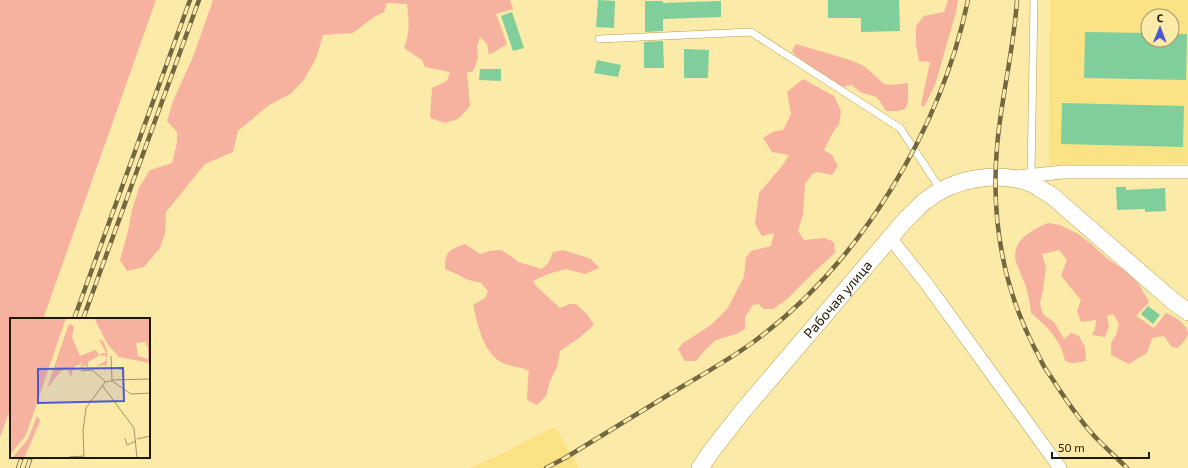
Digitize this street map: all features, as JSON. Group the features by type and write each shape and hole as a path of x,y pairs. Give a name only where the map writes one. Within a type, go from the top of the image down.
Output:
{"street":[{"name":"Рабочая улица","path":"700,468 741,413 891,239 907,218 924,201 941,190 957,183 974,180 1063,172 1188,172"},
{"name":"Рабочая улица","path":"1007,177 1030,184 1052,195 1174,302 1188,312"},
{"path":"891,239 926,283 1060,468"}],"lane":[{"path":"1031,176 1034,0"},
{"path":"599,39 751,32 900,128 941,190"}],"shaded area":[{"path":"0,0 156,0 43,318 10,318 10,410 0,437"},
{"path":"213,0 510,0 513,9 496,14 507,44 489,55 487,44 480,37 477,46 478,58 473,71 467,73 470,106 458,119 445,123 430,118 432,88 447,81 450,72 425,67 422,60 404,48 408,26 407,4 387,3 384,12 374,17 353,33 323,35 317,56 304,80 290,94 269,105 238,131 233,152 205,164 166,212 165,233 160,248 144,267 127,271 120,260 132,210 139,188 150,170 172,163 177,143 177,132 167,121 173,101 193,57"},
{"path":"948,0 958,0 956,12 935,85 924,107 921,105 930,62 919,61 916,44 916,26 924,16 944,12"},
{"path":"1050,0 1188,0 1188,164 1049,165"},
{"path":"796,44 850,60 864,66 884,84 891,85 908,83 908,102 905,109 898,111 886,111 877,97 860,92 852,85 841,87 795,55 792,51"},
{"path":"803,79 834,96 841,111 839,124 824,150 832,155 838,166 832,175 818,172 813,173 805,184 803,214 798,231 804,240 825,238 834,242 835,253 786,300 773,309 763,309 759,304 753,305 745,317 745,329 736,334 716,340 696,361 685,361 678,349 683,343 711,325 727,309 744,277 746,257 751,251 771,246 774,233 762,236 755,224 759,193 782,166 789,155 772,152 763,138 773,132 783,130 791,114 787,92"},
{"path":"1048,223 1060,225 1078,234 1108,259 1128,273 1138,283 1149,302 1136,316 1154,328 1166,313 1176,318 1183,324 1186,327 1188,334 1178,348 1172,347 1164,336 1152,338 1147,353 1129,364 1111,355 1111,343 1116,335 1119,324 1113,314 1107,316 1109,326 1105,337 1092,335 1095,329 1096,320 1081,322 1077,311 1081,300 1061,276 1067,260 1059,250 1042,254 1046,268 1040,303 1042,312 1054,322 1064,339 1071,333 1079,336 1085,347 1086,361 1072,363 1065,361 1061,347 1057,340 1031,313 1027,290 1015,258 1018,244 1022,239 1031,231"},
{"path":"465,244 480,254 489,251 501,250 518,262 542,269 549,262 553,252 563,250 591,259 599,268 585,274 566,269 548,274 533,281 536,286 560,308 570,304 576,304 587,314 594,325 579,338 560,351 557,367 550,381 546,396 537,405 527,400 529,371 505,364 498,360 491,354 483,339 473,305 485,298 488,291 481,283 465,279 445,269 446,258 449,252"},
{"path":"555,427 578,467 577,468 469,468 508,451"}],"building":[{"path":"598,0 615,1 614,28 596,27"},
{"path":"828,0 899,0 900,31 861,32 861,18 828,18"},
{"path":"645,1 663,1 663,3 721,1 721,17 663,19 663,31 645,32"},
{"path":"512,12 524,48 513,51 501,16"},
{"path":"1085,32 1140,33 1140,48 1180,48 1180,34 1187,34 1186,80 1084,78"},
{"path":"663,41 664,68 644,68 644,42"},
{"path":"684,49 709,50 708,78 684,78"},
{"path":"597,60 621,65 618,77 594,73"},
{"path":"480,69 501,69 501,81 479,80"},
{"path":"1062,103 1184,106 1183,147 1061,144"},
{"path":"1116,187 1126,187 1126,190 1165,188 1166,211 1145,212 1145,209 1117,210"},
{"path":"1148,306 1160,315 1153,324 1141,314"}],"railway":[{"path":"74,318 190,0"},
{"path":"83,318 199,0"},
{"path":"546,468 743,350 791,311 827,275 860,234 890,191 916,145 938,97 955,49 968,0"},
{"path":"1017,0 997,147 996,200 1001,251 1014,300 1024,325 1046,370 1087,428 1127,468"},
{"path":"18,468 22,458"},
{"path":"27,468 31,458"}]}
